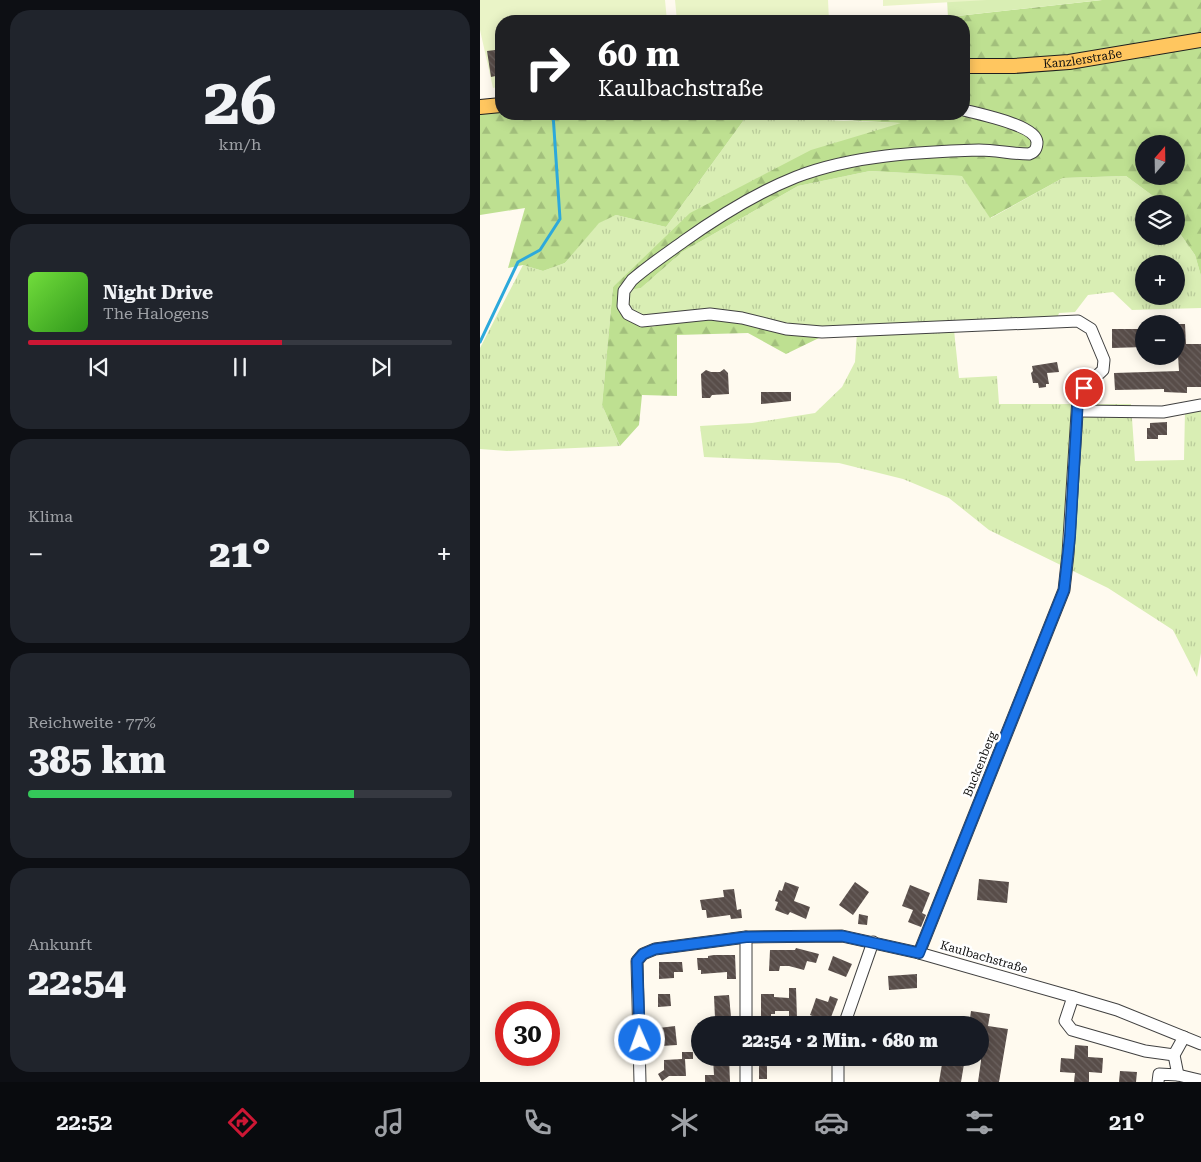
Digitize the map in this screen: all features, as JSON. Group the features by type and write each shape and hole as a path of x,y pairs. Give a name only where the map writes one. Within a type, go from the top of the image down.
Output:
{"main road":[{"name":"Kanzlerstraße","path":"970,66 1014,66 1069,62 1201,40"},
{"path":"480,107 495,106"}],"street":[{"name":"Buckenberg","path":"919,953 1065,584 1079,411 1078,398 1084,388 1103,370 1104,360 1091,330 1078,321 822,332 786,328 718,314 642,320 628,314 623,306 624,291 640,272 728,211 796,177 831,167 881,157 982,150 1029,154 1037,148 1036,138 1022,128 1005,121 970,112"},
{"path":"1079,411 1163,412 1201,405"},
{"name":"Kaulbachstraße","path":"640,1082 637,961 643,954 655,949 746,937 842,936 874,942 919,953 1117,1010 1201,1044"},
{"path":"746,937 746,1016"},
{"path":"847,1016 874,942"},
{"path":"1073,997 1065,1021 1072,1030 1145,1051 1174,1055"},
{"path":"1178,1075 1174,1055 1184,1037"},
{"path":"746,1066 746,1082"},
{"path":"839,1066 841,1080"},
{"path":"1158,1082 1159,1074 1178,1075 1199,1080"}],"green space":[{"path":"480,0 665,0 666,15 495,15 495,88 493,88 480,30"},
{"path":"675,0 828,0 829,15 676,15"},
{"path":"883,0 987,0 883,6"},
{"path":"947,0 1102,0 966,15 948,15"},
{"path":"1102,0 1201,0 1201,276 1195,255 1185,241 1185,195 1152,195 1138,185 1185,185 1185,135 1135,135 1135,183 1126,176 1063,178 990,218 962,176 870,171 798,186 682,252 641,288 630,290 623,316 633,323 652,327 698,316 721,317 821,337 786,354 748,333 677,335 677,396 642,395 639,425 620,446 602,405 613,287 690,213 811,150 901,123 843,120 970,120 970,15 966,15"},
{"path":"495,109 495,120 744,120 666,227 616,215 599,223 565,263 543,271 523,265 508,268 525,208 480,215 480,113"},
{"path":"744,120 824,120 903,123 613,287 602,405 620,446 507,451 480,449 480,348 523,265 543,271 565,263 599,222 616,215 666,227"},
{"path":"870,171 963,176 991,218 1063,178 1126,176 1135,183 1135,185 1138,185 1152,195 1135,195 1135,245 1185,245 1185,241 1195,255 1201,276 1201,308 1132,310 1113,292 1088,295 1075,312 1059,313 1057,319 954,330 959,378 997,376 999,404 1131,404 1135,461 1184,460 1185,410 1201,407 1201,653 1197,677 1173,630 1108,588 989,530 949,498 903,479 839,463 704,457 700,426 752,423 815,413 842,387 855,362 857,332 698,316 652,327 633,323 623,316 630,290 641,288 682,252 798,186"}],"building":[{"path":"495,50 495,76 491,77 487,51"},
{"path":"1185,324 1186,344 1201,344 1201,387 1187,387 1187,393 1164,392 1164,389 1115,390 1114,373 1179,371 1179,365 1185,365"},
{"path":"1112,329 1135,329 1135,347 1112,348"},
{"path":"1057,362 1059,372 1047,373 1049,384 1046,384 1046,387 1039,388 1038,383 1033,383 1032,366"},
{"path":"724,369 728,373 729,394 712,395 710,398 702,398 701,374 706,370 720,372"},
{"path":"761,392 791,392 791,401 761,404"},
{"path":"1167,422 1167,435 1158,435 1158,439 1147,439 1147,428 1150,428 1150,423"},
{"path":"979,879 1009,882 1007,903 977,900"},
{"path":"785,882 799,887 794,901 810,907 806,919 790,912 788,915 775,910 778,902 775,901 779,890 782,891"},
{"path":"855,882 869,892 853,915 839,905"},
{"path":"910,885 930,893 922,913 926,915 921,927 908,922 913,910 902,906"},
{"path":"734,889 737,910 741,909 742,918 731,919 730,915 707,918 706,910 702,910 700,900 724,897 723,890"},
{"path":"859,914 868,916 867,925 858,924"},
{"path":"796,948 819,954 816,963 807,961 804,970 780,966 779,971 769,971 770,950 795,950"},
{"path":"735,955 736,979 727,979 727,972 701,974 701,970 698,970 697,958 708,958 708,956"},
{"path":"833,956 852,964 846,977 828,970"},
{"path":"659,962 682,962 683,972 674,972 674,978 659,979"},
{"path":"917,974 917,988 889,990 888,976"},
{"path":"789,988 796,988 797,1016 789,1016 789,1011 775,1011 775,1014 771,1014 771,1016 761,1016 761,994 774,994 774,997 789,998"},
{"path":"658,994 670,994 671,1006 658,1007"},
{"path":"729,995 731,1016 715,1016 714,996"},
{"path":"830,996 838,999 831,1016 810,1015 816,998 828,1002"},
{"path":"971,1011 990,1014 989,1020 989,1016 970,1016"},
{"path":"675,1026 677,1045 661,1046 659,1028"},
{"path":"989,1026 1008,1029 999,1082 978,1082 980,1066 989,1066"},
{"path":"1075,1045 1088,1046 1088,1057 1103,1058 1102,1073 1089,1072 1089,1082 1074,1082 1075,1073 1060,1072 1061,1058 1074,1059"},
{"path":"682,1052 691,1052 691,1059 685,1059 686,1076 669,1076 662,1081 658,1074 664,1070 664,1060 682,1059"},
{"path":"713,1066 729,1066 730,1082 705,1082 705,1075 714,1075"},
{"path":"759,1066 767,1066 767,1079 759,1079"},
{"path":"942,1066 964,1066 961,1082 939,1082"},
{"path":"1120,1071 1137,1072 1136,1082 1119,1082"}],"waterway":[{"path":"480,342 518,262 540,250 560,219 553,120"}],"route":[{"path":"640,1040 637,961 643,954 655,949 746,937 842,936 919,953 1064,590 1070,536 1079,411 1078,398 1084,388"}]}
